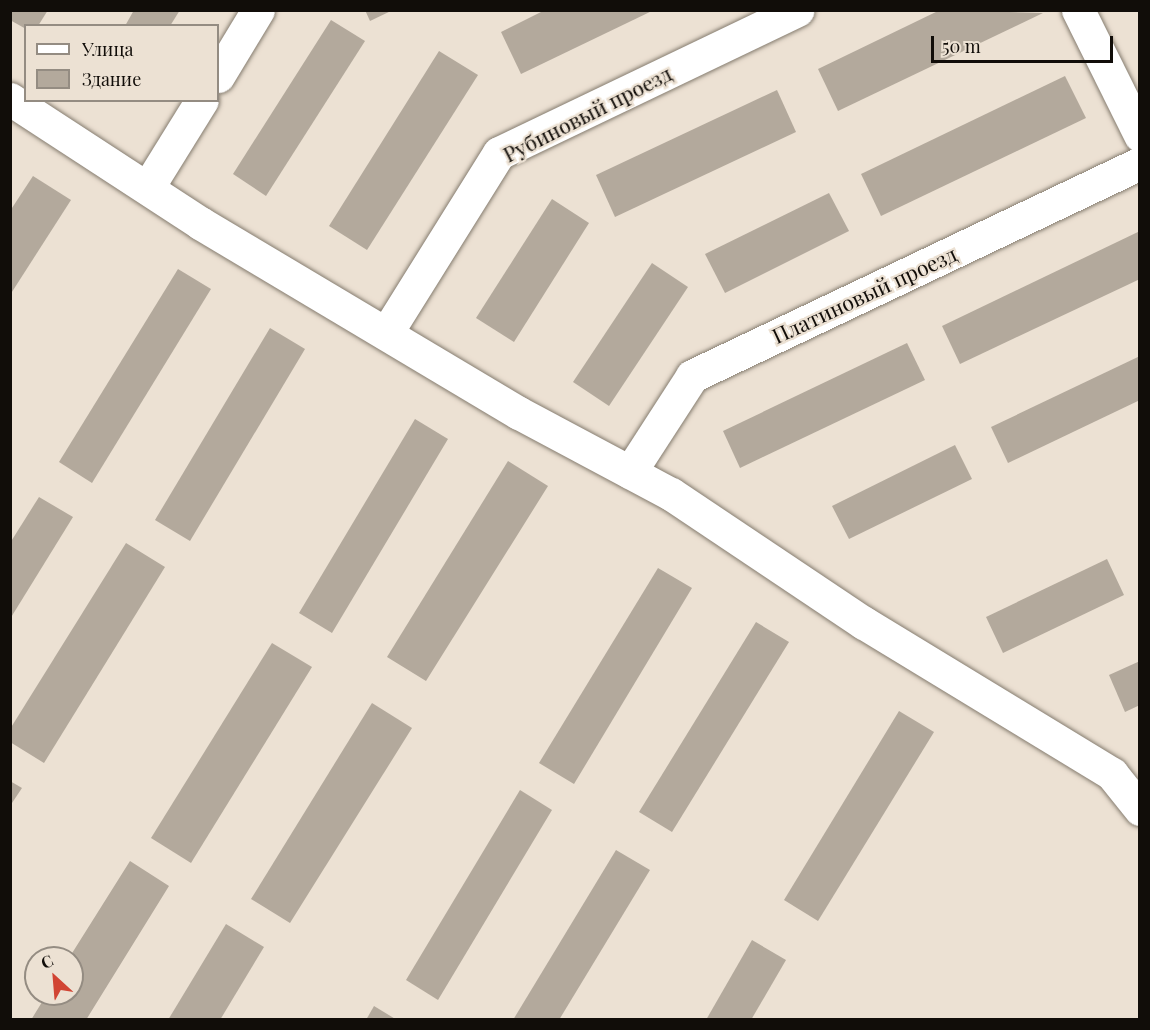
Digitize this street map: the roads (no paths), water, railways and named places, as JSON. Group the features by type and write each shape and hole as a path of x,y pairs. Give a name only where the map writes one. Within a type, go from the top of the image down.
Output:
{"street":[{"path":"219,74 258,10"},
{"name":"Рубиновый проезд","path":"387,332 499,153 798,10"},
{"path":"1078,10 1140,135"},
{"path":"10,99 200,223 387,332 519,413 670,494 864,623 1112,774 1140,809"},
{"path":"148,187 201,102"},
{"name":"Платиновый проезд","path":"630,472 692,376 1140,164"}]}
